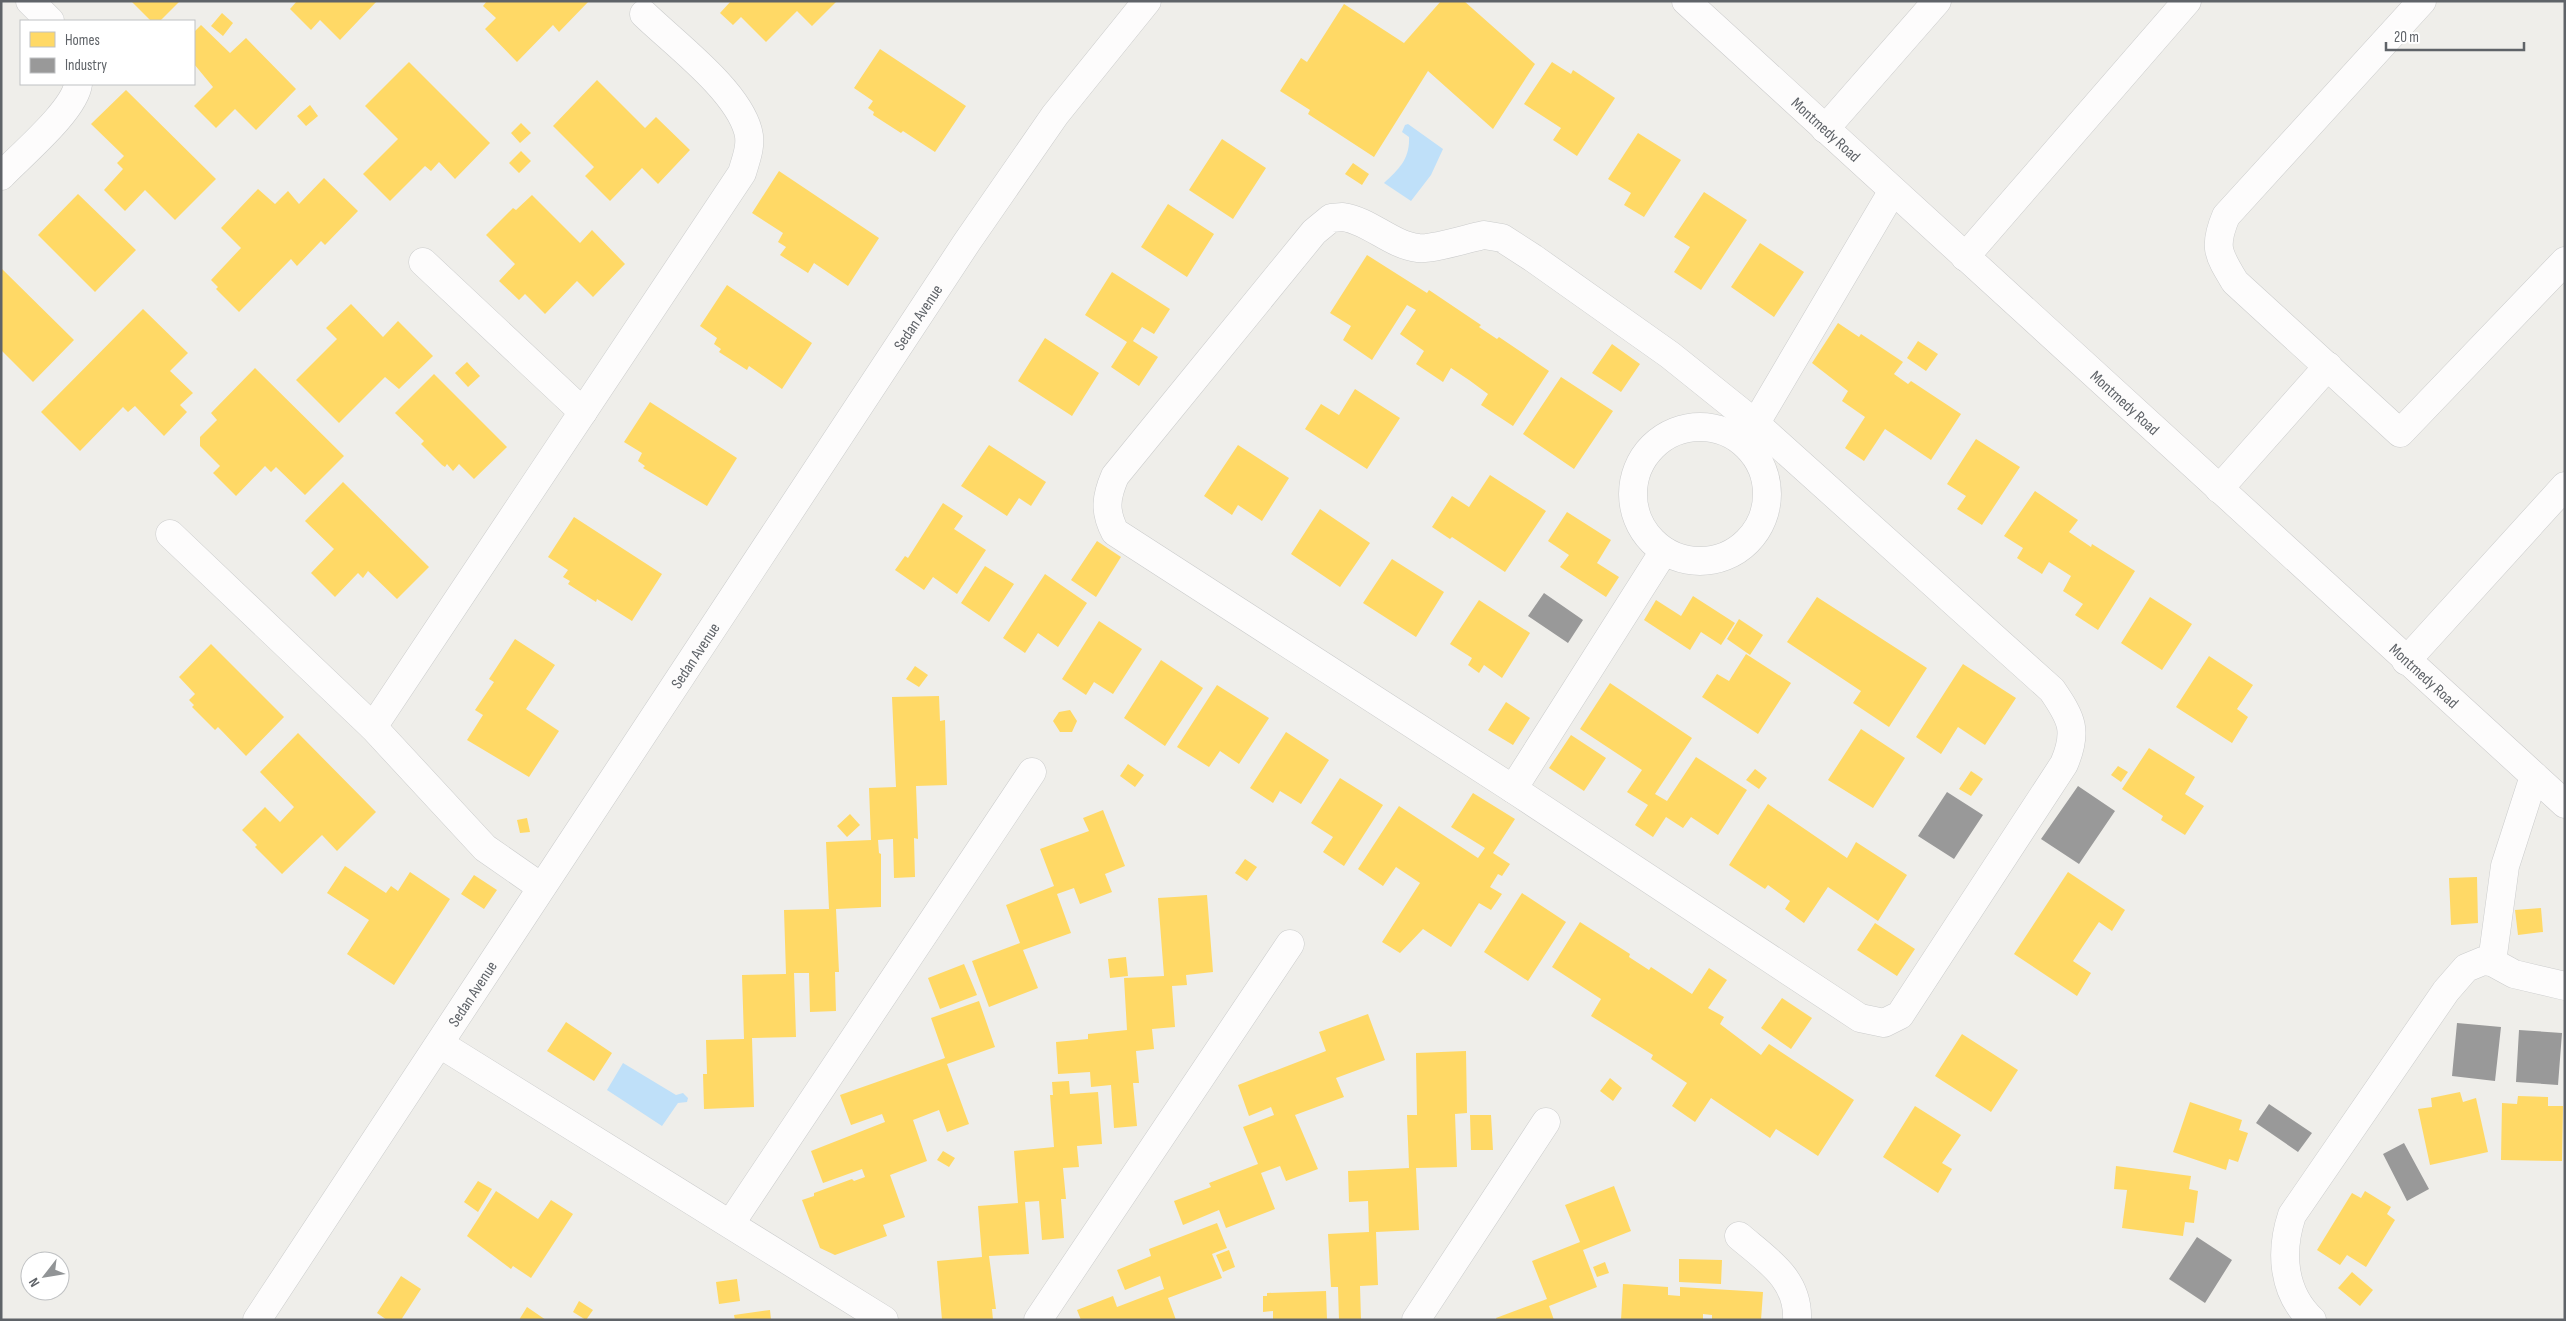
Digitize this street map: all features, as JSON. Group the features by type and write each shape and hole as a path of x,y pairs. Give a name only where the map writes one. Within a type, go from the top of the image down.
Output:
{"street":[{"path":"30,1 49,20"},
{"name":"Sedan Avenue","path":"257,1320 440,1044 540,887 967,242 1055,114 1147,1"},
{"name":"Montmedy Road","path":"1686,1 1892,192 2565,804"},
{"path":"1825,129 1937,1"},
{"path":"1965,257 2187,1"},
{"path":"2422,1 2226,216 2218,234 2220,256 2235,282 2400,433 2565,261"},
{"path":"373,728 742,173 749,151 748,132 740,113 728,94 644,14"},
{"path":"1,176 66,110 77,91 78,85"},
{"path":"1750,434 1725,432 1704,427 1689,428 1661,438 1646,454 1636,473 1632,495 1636,517 1647,537 1664,551 1684,560 1707,561 1728,556 1747,543 1760,525 1766,504 1766,482 1750,434 1892,192"},
{"path":"1331,218 1354,219 1408,246 1421,249 1484,235 1502,238 1533,258 1670,355 1750,434 2052,690 2066,710 2072,730 2073,743 2064,764 1900,1015 1884,1023 1860,1018 1513,789 1115,532 1108,519 1106,506 1108,493 1115,476 1314,232 1331,218"},
{"path":"423,262 583,412"},
{"path":"2219,489 2328,366"},
{"path":"2406,660 2565,486"},
{"path":"170,534 373,728 449,812 485,848 540,887"},
{"path":"1513,789 1664,551"},
{"path":"731,1223 1032,772"},
{"path":"2492,962 2505,866 2534,776"},
{"path":"1038,1320 1290,944"},
{"path":"2312,1320 2303,1312 2285,1268 2284,1244 2292,1215 2446,991 2466,968 2474,963 2492,962 2514,974 2565,986"},
{"path":"440,1044 731,1223 884,1320"},
{"path":"1416,1320 1546,1122"},
{"path":"1739,1236 1775,1266 1789,1284 1798,1302 1797,1320"}],"water":[{"path":"1408,124 1443,149 1431,175 1411,201 1384,183 1399,168 1408,152 1409,137 1402,132 1405,125"},
{"path":"623,1063 676,1095 683,1093 688,1098 687,1102 678,1103 662,1126 607,1090"}],"building: Homes":[{"path":"131,1 180,1 161,20 150,20"},
{"path":"297,1 377,1 340,40 320,20 311,30 290,9"},
{"path":"487,1 589,1 559,32 553,25 517,62 485,29 496,18 483,6"},
{"path":"731,1 837,1 812,26 797,11 766,42 741,17 733,25 720,13"},
{"path":"1441,1 1464,1 1535,64 1493,129 1428,71 1374,157 1308,114 1310,110 1280,91 1301,58 1307,62 1344,4 1404,43"},
{"path":"222,13 233,23 223,36 211,26"},
{"path":"201,25 230,53 246,38 296,89 256,130 235,109 216,128 194,106 213,87 195,65 195,31"},
{"path":"880,49 966,106 935,152 903,131 901,133 873,115 874,112 868,108 873,101 854,88"},
{"path":"409,62 490,143 455,179 439,162 431,171 425,166 390,201 363,174 398,139 365,106"},
{"path":"1552,62 1571,74 1573,70 1615,98 1577,156 1553,140 1561,128 1524,104"},
{"path":"597,80 645,128 656,117 690,150 658,184 642,168 610,201 585,176 594,167 553,126"},
{"path":"126,90 216,179 175,220 145,190 125,211 104,190 123,169 117,163 124,156 91,124"},
{"path":"310,105 318,116 306,126 297,116"},
{"path":"521,123 531,133 520,143 511,133"},
{"path":"1638,133 1681,160 1644,217 1624,205 1631,193 1608,179"},
{"path":"1222,139 1266,168 1233,219 1189,190"},
{"path":"521,151 531,161 519,173 509,163"},
{"path":"1353,163 1369,174 1362,185 1345,174"},
{"path":"779,171 879,238 848,286 814,263 808,273 780,255 786,247 778,242 783,233 752,213"},
{"path":"324,178 358,211 325,245 321,241 297,266 291,259 239,312 216,289 218,287 211,280 241,248 221,228 258,189 275,204 288,191 299,204"},
{"path":"1704,192 1747,220 1701,290 1674,272 1690,247 1674,237"},
{"path":"78,194 136,250 95,292 38,235"},
{"path":"532,195 580,243 592,230 625,264 593,297 577,281 545,314 525,294 519,300 499,281 515,264 486,235 513,208 516,210"},
{"path":"1168,204 1214,234 1187,277 1141,247"},
{"path":"1760,243 1804,272 1774,317 1731,287"},
{"path":"1367,255 1427,293 1429,290 1481,325 1479,327 1497,339 1499,337 1549,371 1513,426 1481,405 1488,394 1451,368 1443,382 1416,364 1424,351 1400,334 1416,310 1407,305 1372,360 1343,340 1351,326 1330,313"},
{"path":"1,268 74,340 33,382 1,350"},
{"path":"1112,272 1170,309 1154,334 1142,327 1133,341 1158,357 1139,386 1111,367 1127,342 1085,315"},
{"path":"727,285 812,343 782,389 749,366 747,370 719,352 721,349 714,344 717,338 700,326"},
{"path":"351,304 383,337 398,321 433,356 399,389 385,377 339,423 296,380 337,339 326,328"},
{"path":"143,309 188,353 170,371 193,393 180,405 187,412 164,436 135,406 128,412 123,407 80,451 41,412"},
{"path":"1838,323 1859,337 1861,334 1903,362 1894,374 1908,384 1911,381 1961,414 1931,460 1885,429 1864,461 1845,448 1865,417 1842,401 1848,391 1812,363"},
{"path":"1045,338 1099,373 1072,416 1018,381"},
{"path":"1918,341 1938,354 1926,371 1907,358"},
{"path":"1612,344 1640,364 1621,392 1592,373"},
{"path":"467,362 480,376 468,387 455,373"},
{"path":"255,368 344,456 305,495 276,467 271,472 265,466 236,496 213,473 220,466 200,446 200,437 217,420 211,413"},
{"path":"434,374 507,447 474,479 459,464 453,471 447,464 445,467 442,465 421,444 424,441 395,413"},
{"path":"1561,377 1613,411 1574,469 1523,434"},
{"path":"1355,389 1400,418 1367,469 1305,429 1321,404 1339,415"},
{"path":"650,402 737,458 707,506 643,468 645,466 638,461 642,453 624,442"},
{"path":"1976,439 2020,467 1982,525 1957,509 1966,496 1947,484"},
{"path":"989,445 1046,482 1031,506 1019,498 1007,516 961,486"},
{"path":"1238,445 1289,478 1262,521 1238,505 1232,515 1204,496"},
{"path":"1490,475 1546,511 1505,572 1452,537 1450,539 1432,527 1452,496 1469,507"},
{"path":"343,482 429,567 397,599 368,571 363,578 358,573 335,597 311,573 334,549 305,521"},
{"path":"2035,491 2078,520 2069,532 2091,547 2092,544 2135,571 2098,630 2075,615 2083,604 2063,591 2071,576 2049,562 2042,574 2017,558 2023,548 2004,536"},
{"path":"943,503 963,516 954,529 986,550 957,594 933,577 924,590 895,570 905,556 908,558"},
{"path":"1320,509 1370,543 1340,587 1291,554"},
{"path":"1567,512 1611,540 1597,563 1619,577 1606,597 1560,567 1569,555 1548,541"},
{"path":"574,517 662,574 632,621 597,599 596,602 568,584 570,581 563,577 568,570 548,557"},
{"path":"1097,541 1121,557 1096,597 1071,580"},
{"path":"1392,559 1444,592 1416,637 1363,603"},
{"path":"985,566 1014,584 989,622 961,603"},
{"path":"1045,574 1087,603 1058,647 1038,633 1025,653 1003,638"},
{"path":"1693,596 1735,623 1721,645 1701,632 1690,650 1644,620 1656,600 1681,616"},
{"path":"1817,597 1927,668 1889,727 1853,703 1861,691 1787,642"},
{"path":"2150,597 2192,624 2162,670 2121,643"},
{"path":"1479,600 1530,633 1502,678 1484,665 1479,673 1468,665 1472,658 1450,644"},
{"path":"1739,619 1763,635 1750,655 1727,639"},
{"path":"1099,621 1142,649 1113,694 1094,682 1086,695 1062,679"},
{"path":"515,639 555,665 526,709 559,731 529,777 467,740 483,715 475,710 494,682 489,679"},
{"path":"211,644 284,717 246,756 218,727 215,730 192,707 194,705 189,700 195,694 179,677"},
{"path":"1746,654 1791,683 1758,734 1702,697 1717,674 1729,681"},
{"path":"2209,656 2253,685 2237,709 2248,717 2232,743 2176,707"},
{"path":"1161,660 1203,688 1165,746 1124,718"},
{"path":"1963,664 2016,698 1985,745 1958,727 1941,754 1916,737"},
{"path":"915,666 928,675 919,687 906,679"},
{"path":"1610,683 1692,738 1655,794 1667,801 1696,757 1747,790 1718,835 1691,817 1683,828 1666,817 1653,837 1635,825 1648,805 1627,792 1642,770 1580,729"},
{"path":"1217,685 1269,718 1239,764 1220,751 1209,767 1177,747"},
{"path":"939,696 940,721 945,720 947,785 916,786 918,839 914,838 915,877 894,878 893,839 878,840 879,853 881,854 881,907 836,909 839,972 835,972 836,1011 810,1012 809,973 794,973 796,1037 752,1038 754,1107 704,1109 703,1074 707,1074 706,1040 744,1039 742,975 786,974 784,910 829,909 826,842 871,840 869,788 896,787 892,697"},
{"path":"1506,702 1530,718 1513,745 1488,730"},
{"path":"1070,710 1077,721 1072,732 1060,732 1053,721 1059,712"},
{"path":"1861,729 1905,758 1873,808 1828,780"},
{"path":"1286,732 1329,760 1301,804 1280,791 1273,803 1250,788"},
{"path":"298,733 376,812 337,851 322,835 282,874 255,847 257,845 242,830 265,807 280,822 294,807 260,772"},
{"path":"1571,735 1606,758 1584,791 1549,768"},
{"path":"2149,748 2195,777 2185,794 2204,806 2185,835 2161,820 2163,816 2122,789"},
{"path":"1128,764 1144,775 1135,787 1120,776"},
{"path":"2118,766 2128,772 2121,782 2111,775"},
{"path":"1755,769 1767,778 1759,789 1746,780"},
{"path":"1971,771 1983,779 1971,796 1959,789"},
{"path":"1340,778 1383,805 1344,866 1323,852 1333,837 1311,823"},
{"path":"1473,793 1515,819 1493,853 1510,864 1502,876 1498,874 1490,887 1502,894 1491,910 1479,903 1451,947 1423,929 1400,953 1382,942 1420,883 1396,867 1383,886 1358,869 1399,806 1478,858 1485,848 1451,827"},
{"path":"1768,804 1847,858 1856,842 1907,875 1878,921 1828,887 1804,923 1785,909 1790,901 1768,885 1765,889 1729,865"},
{"path":"1103,810 1125,866 1105,874 1112,892 1080,904 1074,888 1057,894 1071,933 1023,950 1038,988 989,1007 972,961 1020,943 1006,905 1054,886 1040,849 1089,831 1083,818"},
{"path":"850,814 860,825 847,837 837,826"},
{"path":"527,818 530,832 520,833 517,820"},
{"path":"1245,859 1257,867 1247,881 1235,873"},
{"path":"345,866 386,893 391,886 398,891 410,872 450,899 394,985 347,954 369,920 327,893"},
{"path":"2068,872 2125,910 2112,931 2099,922 2073,961 2091,973 2077,996 2014,954"},
{"path":"474,875 497,890 484,909 461,894"},
{"path":"2477,877 2478,923 2451,925 2449,878"},
{"path":"1522,893 1566,922 1528,981 1484,952"},
{"path":"1207,895 1213,972 1186,975 1187,985 1172,986 1175,1027 1152,1029 1154,1049 1136,1051 1139,1083 1133,1083 1137,1126 1114,1128 1111,1085 1091,1087 1090,1072 1058,1074 1056,1042 1088,1039 1088,1034 1127,1030 1124,978 1164,976 1158,898"},
{"path":"2541,908 2543,932 2518,935 2515,910"},
{"path":"1580,922 1630,954 1629,957 1649,970 1651,967 1692,994 1709,968 1727,980 1708,1008 1724,1017 1720,1024 1761,1055 1769,1044 1854,1100 1818,1156 1776,1129 1770,1138 1711,1098 1695,1122 1672,1106 1687,1083 1651,1059 1653,1055 1591,1016 1601,999 1552,967"},
{"path":"1875,923 1915,949 1897,976 1857,950"},
{"path":"1126,957 1128,976 1110,978 1108,959"},
{"path":"964,964 977,995 940,1009 928,978"},
{"path":"1782,998 1812,1018 1791,1049 1761,1028"},
{"path":"979,1001 995,1047 947,1064 969,1124 947,1132 939,1110 913,1120 927,1161 890,1175 905,1217 883,1225 887,1236 835,1255 820,1248 802,1200 814,1196 814,1193 852,1179 854,1181 865,1177 862,1169 823,1183 811,1151 885,1122 882,1114 851,1125 840,1095 945,1058 931,1018"},
{"path":"1368,1014 1385,1060 1336,1078 1344,1097 1295,1115 1318,1169 1286,1181 1280,1166 1261,1173 1275,1209 1226,1228 1219,1210 1183,1225 1174,1201 1211,1187 1209,1183 1258,1164 1243,1127 1274,1115 1271,1107 1249,1116 1238,1085 1326,1051 1319,1032"},
{"path":"566,1022 612,1053 594,1081 547,1051"},
{"path":"1962,1034 2018,1070 1991,1112 1935,1076"},
{"path":"1466,1051 1467,1113 1455,1114 1457,1167 1416,1168 1419,1230 1376,1232 1378,1285 1360,1286 1361,1320 1339,1320 1338,1287 1331,1287 1328,1234 1369,1232 1368,1201 1349,1202 1348,1171 1409,1168 1407,1115 1417,1115 1416,1053"},
{"path":"1610,1078 1622,1088 1613,1101 1600,1091"},
{"path":"1069,1081 1070,1094 1098,1092 1102,1144 1077,1146 1079,1167 1063,1168 1066,1199 1061,1199 1064,1238 1042,1240 1039,1201 1025,1202 1029,1254 989,1256 996,1309 992,1309 993,1320 942,1320 937,1261 982,1257 978,1206 1018,1203 1014,1151 1054,1147 1050,1095 1053,1095 1052,1082"},
{"path":"2460,1092 2463,1102 2476,1098 2488,1152 2430,1165 2418,1109 2432,1107 2431,1098"},
{"path":"2518,1096 2548,1097 2548,1106 2563,1106 2562,1161 2501,1160 2502,1103 2517,1104"},
{"path":"2190,1102 2242,1120 2239,1130 2248,1133 2238,1162 2229,1159 2226,1170 2173,1152"},
{"path":"1915,1106 1961,1135 1942,1163 1952,1169 1938,1193 1883,1157"},
{"path":"1470,1115 1491,1115 1493,1150 1471,1150"},
{"path":"943,1151 955,1158 949,1167 937,1160"},
{"path":"2116,1166 2191,1176 2189,1189 2198,1191 2194,1223 2185,1222 2183,1236 2122,1228 2127,1190 2114,1189"},
{"path":"478,1181 492,1189 478,1212 464,1202"},
{"path":"1614,1186 1631,1231 1583,1250 1597,1287 1549,1306 1554,1320 1497,1320 1496,1318 1547,1299 1532,1261 1580,1242 1565,1205"},
{"path":"496,1191 538,1219 551,1200 573,1214 531,1278 513,1266 511,1269 467,1236"},
{"path":"2365,1191 2391,1207 2387,1214 2395,1220 2366,1267 2347,1255 2340,1265 2317,1250 2352,1193 2361,1198"},
{"path":"1217,1223 1227,1248 1212,1254 1222,1278 1168,1298 1176,1320 1081,1320 1077,1310 1113,1296 1117,1307 1164,1289 1160,1276 1125,1290 1117,1270 1151,1256 1149,1249"},
{"path":"1229,1250 1235,1267 1223,1272 1216,1255"},
{"path":"1679,1259 1722,1260 1721,1284 1679,1282"},
{"path":"1605,1262 1609,1273 1597,1277 1593,1267"},
{"path":"2352,1272 2373,1290 2360,1306 2338,1288"},
{"path":"401,1276 421,1289 401,1320 387,1320 377,1313"},
{"path":"737,1279 740,1301 719,1304 716,1282"},
{"path":"1623,1284 1668,1287 1668,1295 1680,1296 1680,1287 1763,1292 1761,1320 1712,1320 1712,1315 1703,1314 1703,1320 1621,1320"},
{"path":"1326,1291 1327,1320 1273,1320 1273,1311 1263,1312 1263,1296 1267,1296 1267,1293"},
{"path":"579,1301 593,1310 586,1320 573,1312"},
{"path":"527,1307 546,1320 519,1320"},
{"path":"770,1310 771,1320 735,1320 734,1315"}],"building: Industry":[{"path":"1544,593 1583,620 1568,643 1528,616"},
{"path":"2078,786 2115,811 2079,864 2041,839"},
{"path":"1947,792 1983,815 1954,859 1918,836"},
{"path":"2457,1023 2501,1027 2495,1081 2452,1076"},
{"path":"2519,1030 2562,1033 2558,1085 2516,1082"},
{"path":"2269,1104 2312,1133 2298,1152 2256,1123"},
{"path":"2404,1143 2429,1189 2407,1201 2383,1154"},
{"path":"2197,1237 2232,1260 2205,1303 2169,1279"}]}
